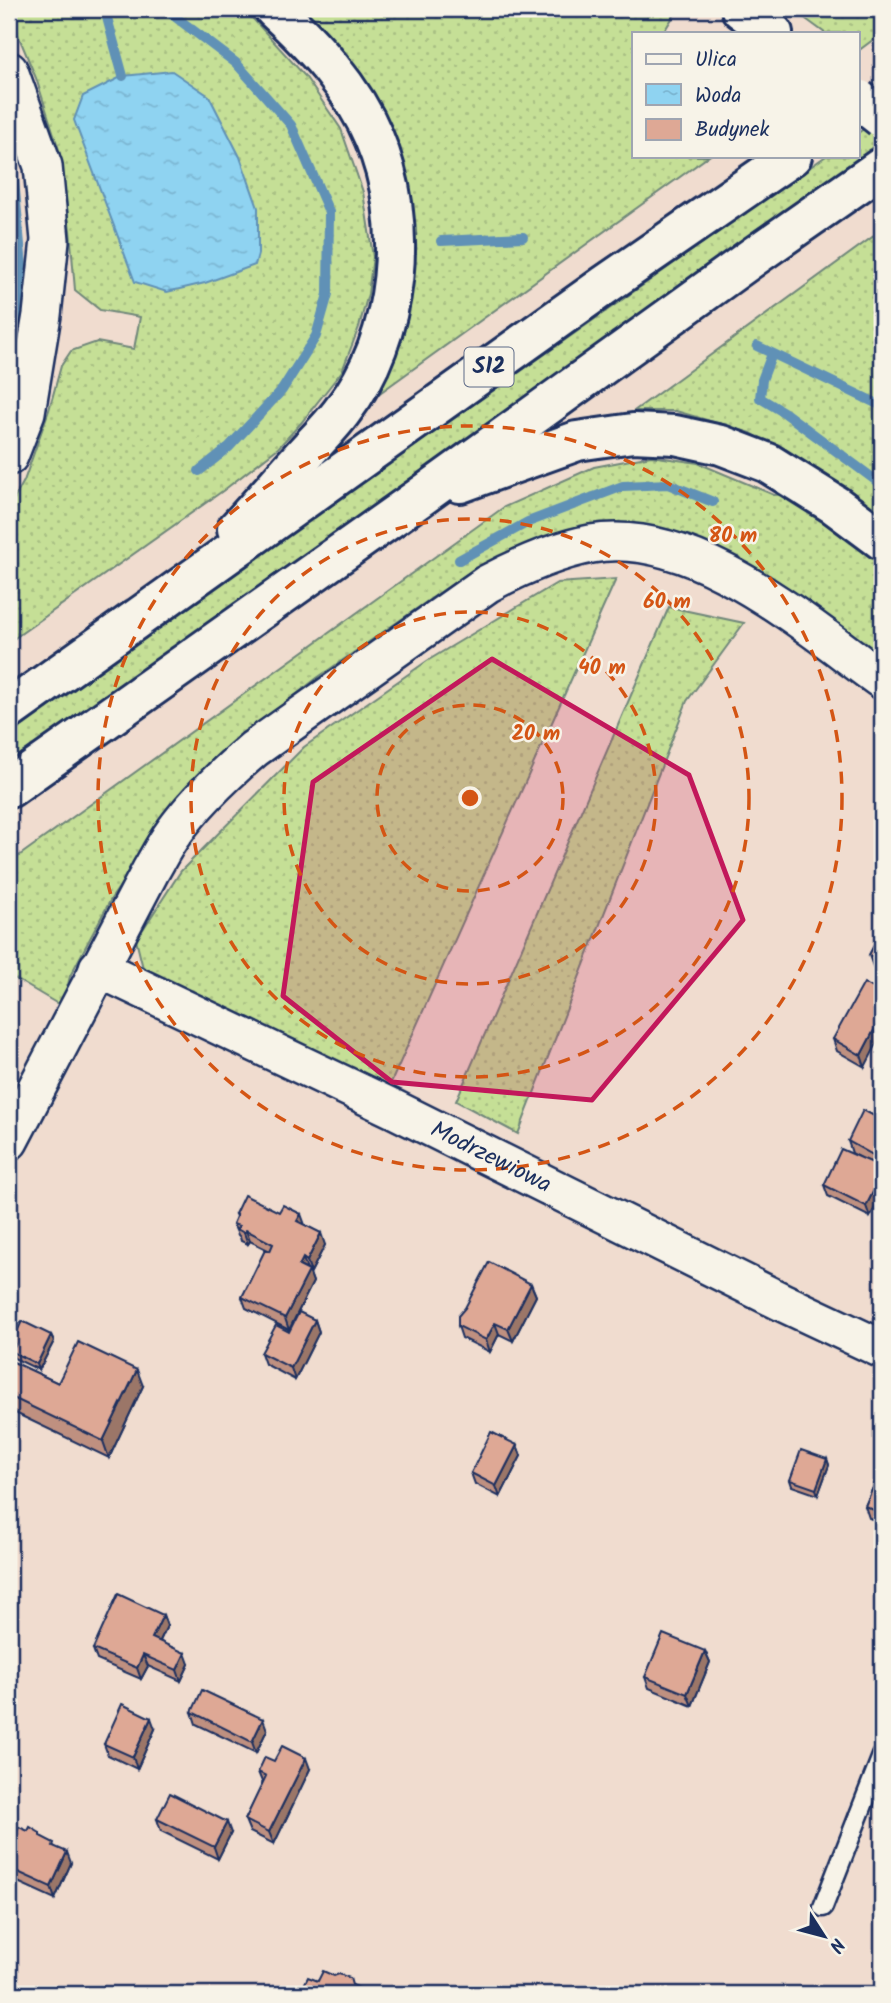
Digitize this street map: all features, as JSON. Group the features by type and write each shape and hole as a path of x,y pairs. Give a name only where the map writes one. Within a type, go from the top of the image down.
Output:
{"main road":[{"path":"190,582 344,410 367,371 384,327 394,279 396,234 389,184 374,138 353,98 321,56 274,9"},
{"path":"741,9 772,32"},
{"path":"860,109 882,93"},
{"path":"860,101 882,118"},
{"name":"S12","path":"9,710 605,285 789,158"},
{"name":"S12","path":"9,788 882,167"},
{"path":"419,498 577,440 633,433 675,435 720,445 768,463 835,505 882,540"}],"street":[{"path":"9,71 43,166 50,240 42,315 26,412 9,456"},
{"path":"9,1141 151,870 174,832 195,805 254,749 440,615 522,565 592,544 626,542 660,548 713,566 741,581 882,680"},
{"name":"Modrzewiowa","path":"98,968 394,1109 882,1349"}],"lane":[{"path":"822,1907 882,1756"}],"highlighted area":[{"path":"492,659 689,775 743,920 592,1100 392,1082 283,996 313,782"}],"green space":[{"path":"9,9 244,9 305,76 341,129 363,192 373,257 368,294 342,371 278,448 224,490 9,642 9,508 24,481 61,366 71,351 97,342 134,349 140,317 100,310 75,290 59,150 36,78"},
{"path":"301,9 678,9 664,32 632,32 632,158 706,158 370,400 400,335 412,288 415,242 409,183 383,116 360,73 321,27"},
{"path":"801,9 882,9 882,33 860,50 860,32 824,32 799,14"},
{"path":"882,116 882,144 9,764 9,732 823,158 860,158 860,132"},
{"path":"882,230 882,522 840,489 751,433 676,411 634,411"},
{"path":"651,456 698,463 774,495 790,494 882,558 882,660 718,548 674,534 563,533 521,546 465,575 317,678 241,738 179,801 111,899 70,976 63,1007 9,975 9,863 504,507 594,467"},
{"path":"616,579 390,1085 144,972 136,940 181,871 304,747 427,661 557,583"},
{"path":"669,607 744,623 687,701 518,1134 456,1101"}],"water":[{"path":"172,71 209,96 240,157 258,208 258,254 255,265 205,283 167,292 135,282 74,120 83,96 123,76"}],"building":[{"path":"882,930 882,962 869,955"},
{"path":"864,983 882,993 882,1015 861,1055 833,1039"},
{"path":"863,1110 882,1120 882,1160 848,1141"},
{"path":"841,1149 882,1167 882,1174 866,1206 824,1185"},
{"path":"244,1195 279,1212 283,1205 301,1214 297,1221 321,1233 307,1261 303,1258 299,1266 309,1271 285,1318 242,1297 265,1250 270,1251 273,1244 246,1230 244,1233 237,1229 239,1226 233,1224"},
{"path":"489,1262 531,1284 508,1329 495,1323 486,1340 458,1326 458,1316"},
{"path":"299,1312 315,1320 291,1368 261,1353 276,1325 289,1332"},
{"path":"22,1321 51,1335 37,1364 12,1352 16,1344 12,1342"},
{"path":"78,1342 137,1370 103,1441 9,1396 9,1360 58,1383"},
{"path":"491,1432 517,1445 496,1486 471,1473"},
{"path":"801,1450 827,1459 816,1489 790,1480"},
{"path":"882,1467 882,1514 865,1506"},
{"path":"118,1594 163,1615 152,1638 185,1653 177,1670 143,1655 137,1668 93,1649"},
{"path":"663,1634 705,1651 687,1694 645,1677"},
{"path":"202,1690 263,1719 252,1742 192,1712"},
{"path":"122,1704 151,1718 133,1757 104,1744"},
{"path":"282,1746 306,1758 269,1832 245,1820 266,1776 258,1772 265,1757 274,1761"},
{"path":"170,1793 227,1822 214,1847 157,1819"},
{"path":"19,1827 28,1831 30,1827 54,1843 53,1846 67,1852 51,1887 9,1868 9,1840 13,1839"},
{"path":"323,1971 350,1978 352,1985 373,1994 312,1994 303,1987 308,1977 318,1981"},
{"path":"124,1989 135,1994 122,1994"}],"waterway":[{"path":"109,9 106,14 123,76"},
{"path":"165,9 236,63 291,125 329,212 328,294 316,336 282,390 229,447 199,471"},
{"path":"9,149 23,277 15,362 9,374"},
{"path":"441,241 523,237"},
{"path":"757,346 882,406"},
{"path":"772,354 762,380 760,398 785,413 882,485"},
{"path":"459,560 528,522 623,486 668,484 713,502"}]}
